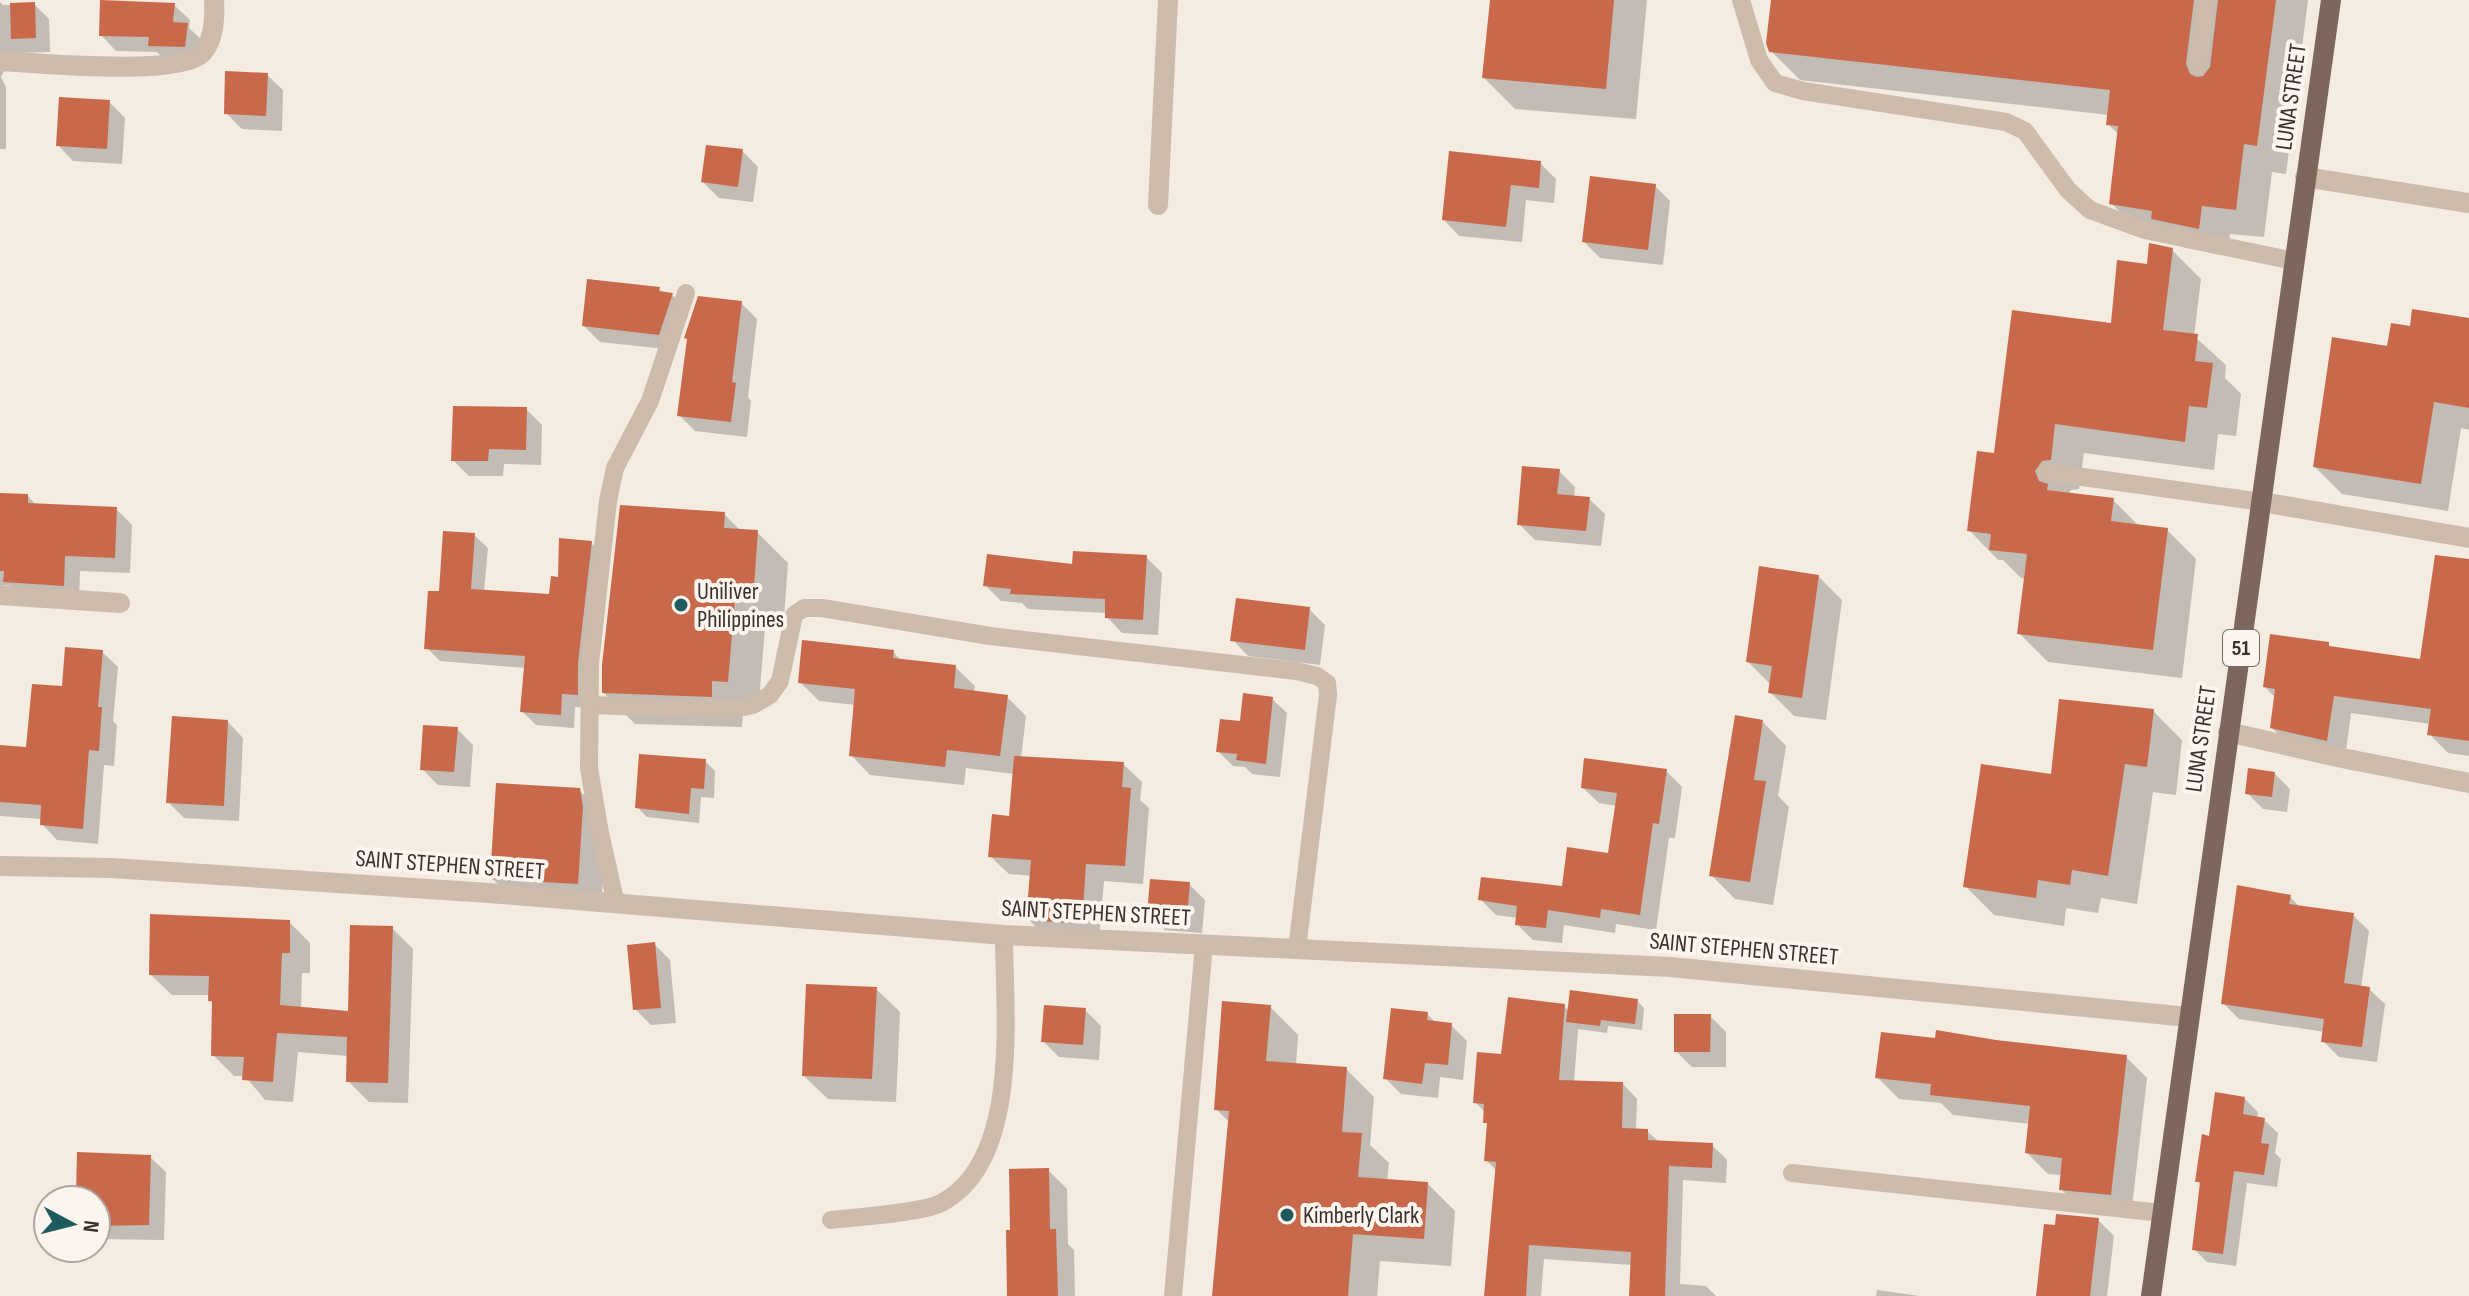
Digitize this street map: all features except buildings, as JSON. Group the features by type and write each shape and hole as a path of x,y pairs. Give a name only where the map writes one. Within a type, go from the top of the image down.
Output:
{"main road":[{"name":"LUNA STREET","path":"2151,1296 2331,0"}],"street":[{"path":"0,61 161,67 190,62 203,53 211,38 214,0"},
{"path":"1158,205 1168,0"},
{"path":"2305,177 2469,203"},
{"path":"2262,502 2469,538"},
{"path":"0,595 120,603"},
{"path":"2228,732 2469,783"},
{"name":"SAINT STEPHEN STREET","path":"0,866 112,868 473,892 1004,935 1670,967 2189,1017"}],"lane":[{"path":"1741,0 1759,60 1775,83 1803,91 2006,122 2025,131 2068,190 2090,210 2145,230 2294,261"},
{"path":"2198,65 2206,0"},
{"path":"616,904 589,768 590,664 608,501 615,468 650,401 686,293"},
{"path":"2047,472 2262,502"},
{"path":"590,705 729,710 753,705 770,695 780,681 794,615 804,608 822,608 990,636 1296,671 1317,676 1327,683 1328,695 1297,949"},
{"path":"831,1220 940,1204 963,1185 982,1160 995,1130 1002,1098 1004,935"},
{"path":"1173,1296 1204,944"},
{"path":"1792,1173 2162,1213"}],"place":[{"name":"Uniliver Philippines","path":"681,605"},
{"name":"Kimberly Clark","path":"1287,1215"}]}
